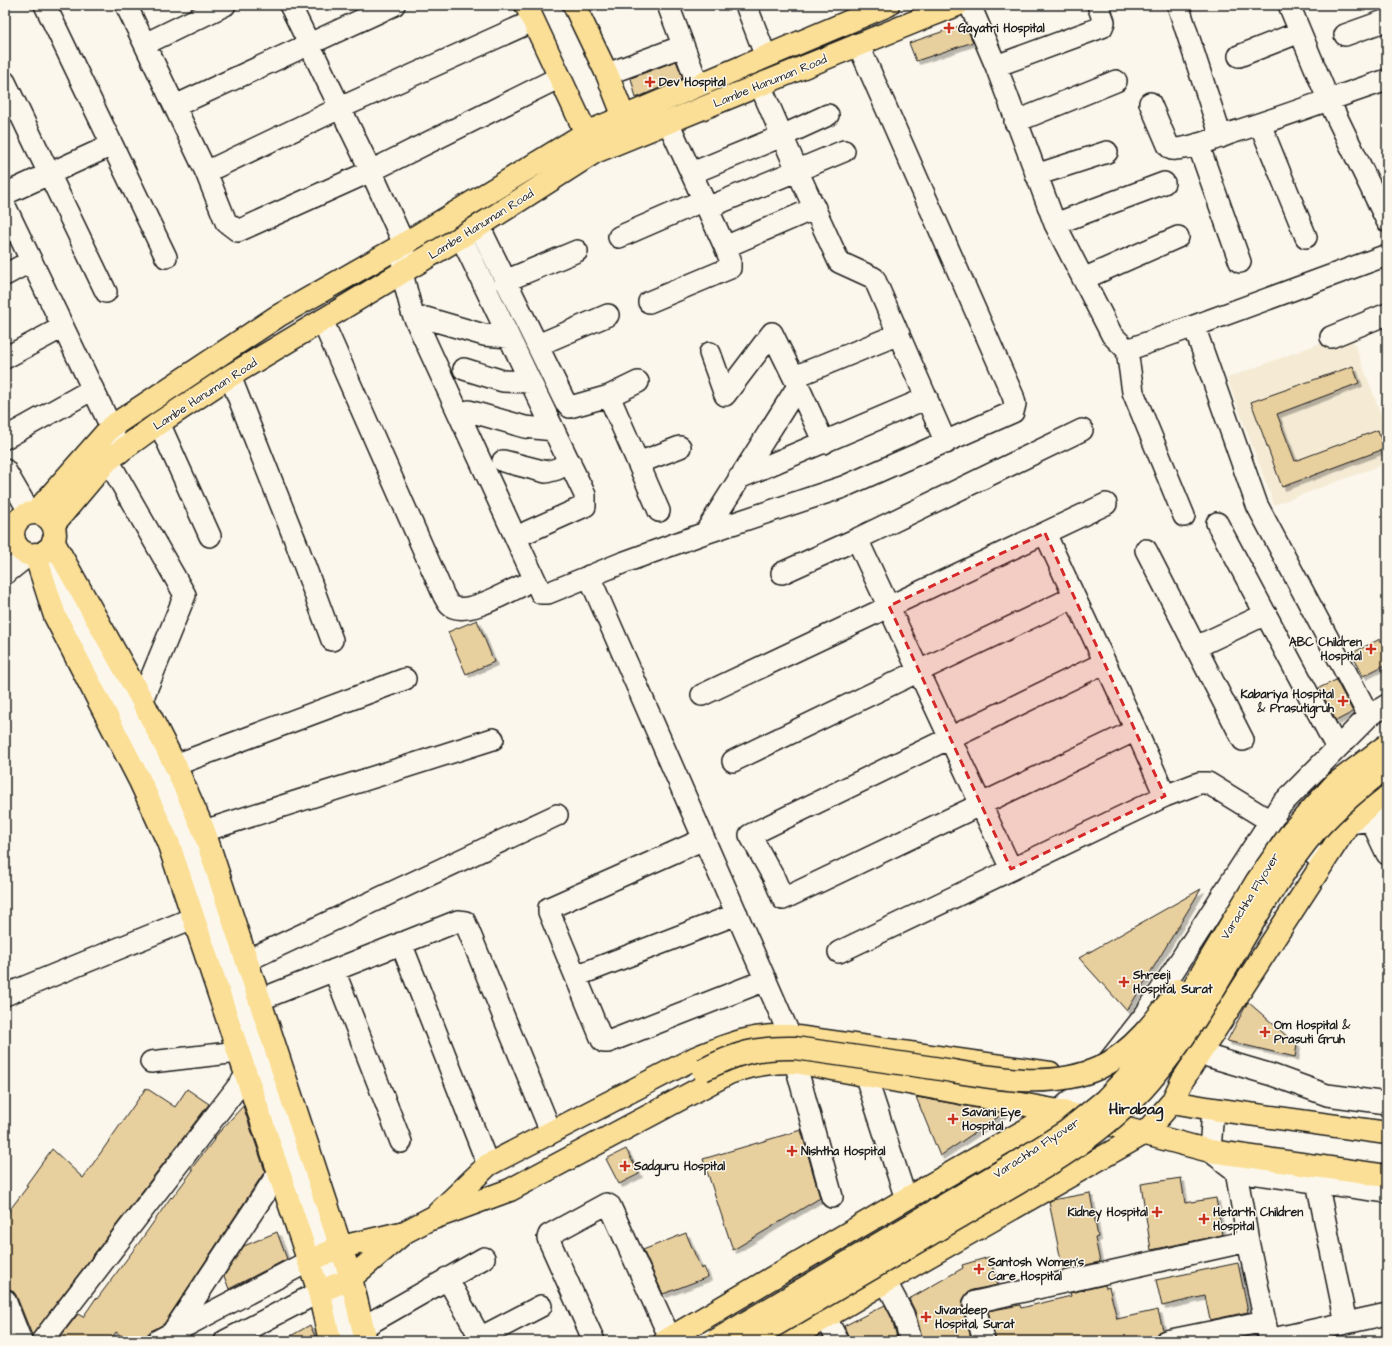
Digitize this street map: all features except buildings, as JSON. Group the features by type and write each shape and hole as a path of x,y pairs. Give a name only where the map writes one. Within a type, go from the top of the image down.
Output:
{"main road":[{"name":"Lambe Hanuman Road","path":"9,542 16,522 20,518 33,513 111,427 278,316 404,244 584,128 620,108 698,85 888,5"},
{"name":"Lambe Hanuman Road","path":"43,545 114,457 159,423 230,376 479,226 595,152 858,44 921,11 957,5"},
{"path":"575,6 607,74 632,136"},
{"path":"575,6 603,91 620,108"},
{"path":"533,10 560,77 595,152"},
{"path":"533,10 584,97 586,105 584,128"},
{"path":"33,513 46,516 43,545 55,616 140,781 168,842 279,1172 325,1254 335,1285 330,1341"},
{"path":"9,542 20,548 43,545"},
{"path":"43,545 142,700 175,765 204,831 259,1000 325,1254 335,1285 364,1334"},
{"name":"Varachha Flyover","path":"715,1341 1016,1164 1067,1131 1105,1100 1135,1069 1166,1033 1257,881 1292,831 1336,784 1387,745"},
{"name":"Varachha Flyover","path":"748,1341 1027,1178 1076,1146 1120,1112 1149,1082 1182,1041 1276,885 1307,841 1349,796 1387,767"},
{"path":"786,1341 1145,1133 1172,1102 1182,1081 1201,1054 1349,823 1387,790"},
{"path":"431,1220 502,1175 726,1058 750,1051 773,1048 795,1048 1009,1079 1060,1079 1080,1075 1100,1067 1118,1057 1136,1042 1168,1002 1257,881"},
{"path":"431,1220 488,1165 695,1058 724,1046 748,1039 770,1035 790,1036 1094,1080"},
{"path":"325,1254 405,1232 431,1220 510,1190 729,1073 753,1065 774,1062 795,1062 1059,1111 1210,1151 1387,1176"},
{"path":"1172,1102 1387,1133"},
{"path":"668,1340 906,1199 1059,1111"},
{"path":"335,1285 405,1232"}],"street":[{"path":"45,5 166,257"},
{"path":"126,5 206,172 226,222 238,231 371,171 560,77"},
{"path":"145,44 225,5"},
{"path":"290,5 371,171 404,244 402,273 412,312 541,593 548,593 705,532 843,487 1013,412 1014,399 858,44"},
{"path":"175,106 308,43 394,5"},
{"path":"668,5 698,85"},
{"path":"746,5 766,57"},
{"path":"970,5 996,66 1015,122 1055,224 1112,335 1127,350 1133,392 1184,516"},
{"path":"996,66 1102,27 1104,22 1098,5"},
{"path":"1178,5 1221,137"},
{"path":"1289,5 1328,99 1387,221"},
{"path":"206,172 340,108 533,10"},
{"path":"1345,35 1387,20"},
{"path":"1239,56 1300,32"},
{"path":"607,74 683,46"},
{"path":"1150,103 1169,148 1174,150 1221,137 1387,80"},
{"path":"1015,122 1116,81"},
{"path":"5,82 106,292"},
{"path":"760,85 839,262 874,278 946,442"},
{"path":"692,173 782,136 828,115"},
{"path":"649,302 730,268 730,259 725,247 668,122"},
{"path":"1260,124 1306,237"},
{"path":"1198,144 1240,262"},
{"path":"5,194 112,145"},
{"path":"618,237 844,151"},
{"path":"1036,175 1107,152"},
{"path":"1055,224 1164,183"},
{"path":"5,206 111,427 114,457 185,595 142,700"},
{"path":"725,247 815,208"},
{"path":"479,226 564,400 570,407 609,396 638,382"},
{"path":"460,237 586,495 585,506 527,532"},
{"path":"1083,279 1178,238"},
{"path":"505,281 577,251"},
{"path":"1127,350 1387,255"},
{"path":"5,275 31,261"},
{"path":"538,345 608,315"},
{"path":"426,318 484,336 509,337"},
{"path":"1331,337 1386,318"},
{"path":"322,320 444,596 450,605 458,608 474,607 522,586"},
{"path":"1194,326 1257,505 1370,716"},
{"path":"5,358 63,327"},
{"path":"710,353 725,395 772,333 824,443"},
{"path":"705,532 739,478 796,381 899,334"},
{"path":"464,369 504,381 531,382"},
{"path":"230,376 297,545 332,640"},
{"path":"5,438 93,390"},
{"path":"609,396 659,510"},
{"path":"739,478 927,398"},
{"path":"469,411 525,427 554,430"},
{"path":"159,423 210,536"},
{"path":"782,573 857,539 1082,430"},
{"path":"638,463 680,447"},
{"path":"504,461 546,472 558,469 570,462"},
{"path":"5,470 33,513"},
{"path":"702,695 1106,504"},
{"path":"1217,523 1337,748"},
{"path":"1044,533 1136,730 1165,796"},
{"path":"857,539 890,606 1011,869"},
{"path":"43,545 69,607 125,710 156,772 184,837 325,1254 165,1337"},
{"name":"Lambe Hanuman Road","path":"5,574 43,545"},
{"path":"1146,550 1243,740"},
{"path":"589,576 790,1036 795,1062 832,1197"},
{"path":"733,761 919,670 1074,597"},
{"path":"1196,647 1266,614"},
{"path":"1104,663 750,835 774,878 783,899 1136,730"},
{"path":"175,765 405,679"},
{"path":"1059,1111 1094,1080 1145,1015 1280,806 1370,716 1387,705"},
{"path":"204,831 493,739"},
{"path":"839,952 1165,796 1199,783 1208,783 1270,822 1324,862"},
{"path":"1349,823 1379,814 1387,854"},
{"path":"246,961 557,815"},
{"path":"704,839 549,908 549,912 602,1040 606,1042 766,980"},
{"path":"576,976 737,914"},
{"path":"5,995 193,918"},
{"path":"259,1000 458,921 465,922 551,1132"},
{"path":"401,943 488,1165"},
{"path":"334,970 402,1142"},
{"path":"151,1062 238,1052"},
{"path":"1201,1054 1272,1075 1327,1095 1387,1103"},
{"path":"864,1074 906,1199"},
{"path":"42,1341 246,1076"},
{"path":"1213,1109 1210,1151 1236,1171 1387,1192"},
{"path":"1236,1171 1248,1241 1267,1334"},
{"path":"165,1337 279,1172"},
{"path":"1317,1182 1346,1323"},
{"path":"594,1341 548,1238 550,1235 606,1204 610,1206 668,1340"},
{"path":"984,1341 974,1302 1248,1241"},
{"path":"364,1334 447,1278 484,1258"},
{"path":"447,1278 479,1340 541,1306"},
{"path":"886,1282 903,1314 912,1341"},
{"path":"225,1341 335,1285 347,1341"},
{"path":"5,1300 21,1341"},
{"path":"1166,1341 1267,1334 1346,1323 1387,1314"},
{"path":"826,1318 838,1341"}],"highlighted area":[{"path":"1045,533 1165,796 1011,869 889,606"}],"shaded area":[{"path":"1350,332 1387,430 1387,463 1274,505 1227,378"}],"place":[{"name":"Gayatri Hospital","path":"949,28"},
{"name":"Dev Hospital","path":"650,82"},
{"name":"ABC Children Hospital","path":"1371,649"},
{"name":"Kabariya Hospital & Prasutigruh","path":"1343,701"},
{"name":"Shreeji Hospital, Surat","path":"1124,982"},
{"name":"Om Hospital & Prasuti Gruh","path":"1265,1032"},
{"name":"Savani Eye Hospital","path":"953,1119"},
{"name":"Nishtha Hospital","path":"792,1151"},
{"name":"Sadguru Hospital","path":"625,1166"},
{"name":"Kidney Hospital","path":"1157,1212"},
{"name":"Hetarth Children Hospital","path":"1204,1219"},
{"name":"Santosh Women's Care Hospital","path":"979,1269"},
{"name":"Jivandeep Hospital, Surat","path":"926,1317"}],"district":[{"name":"Hirabag","path":"1136,1108"}]}
